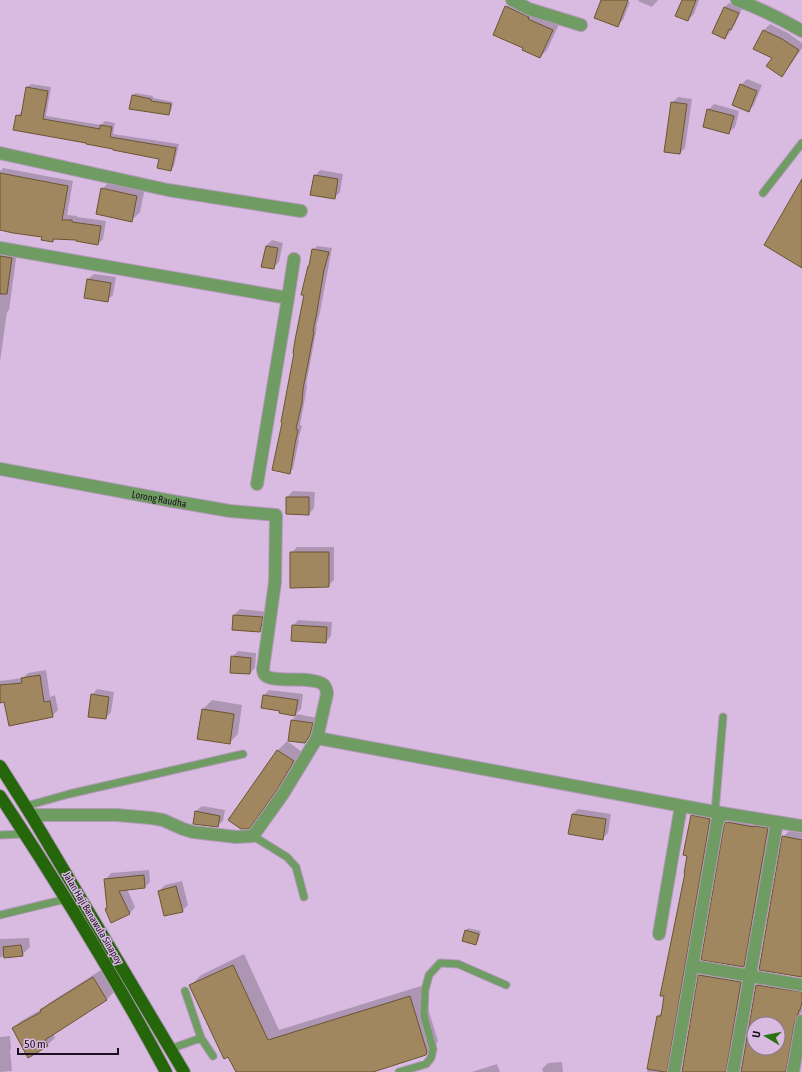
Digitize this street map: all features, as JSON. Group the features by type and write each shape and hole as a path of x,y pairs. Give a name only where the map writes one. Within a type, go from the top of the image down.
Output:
{"highway":[{"name":"Jalan Haji Banawula Sinapoy","path":"0,766 28,810 184,1072"},
{"name":"Jalan Haji Banawula Sinapoy","path":"0,796 66,899 145,1033 166,1072"}],"street":[{"path":"512,0 529,9 581,25"},
{"path":"745,1 802,31"},
{"path":"0,153 168,190 301,211"},
{"path":"0,248 288,298"},
{"path":"257,484 294,259"},
{"name":"Lorong Raudha","path":"0,469 230,511 276,516 275,582 263,669 266,676 273,678 309,680 320,683 324,686 327,694 317,738"},
{"path":"28,810 144,817 163,820 183,830 193,832 236,837 253,836 283,794 317,738 719,813 802,826"},
{"path":"659,934 681,806"},
{"path":"674,1072 719,813"},
{"path":"733,1072 776,822"},
{"path":"693,966 802,985"},
{"path":"793,1072 802,1021"}],"lane":[{"path":"763,193 802,143"},
{"path":"719,813 722,716"},
{"path":"28,810 69,794 243,754"},
{"path":"0,835 25,834"},
{"path":"253,836 287,857 296,867 304,897"},
{"path":"0,915 66,899"},
{"path":"399,1072 426,1064 431,1058 433,1049 424,1016 424,990 429,975 440,963 458,964 506,985"},
{"path":"185,991 202,1038 213,1056"},
{"path":"170,1049 202,1038"}],"building":[{"path":"601,0 628,0 618,27 594,18"},
{"path":"682,0 696,0 688,21 675,16"},
{"path":"505,6 529,17 528,19 553,30 540,58 522,50 523,48 493,35"},
{"path":"724,7 739,13 731,30 729,29 725,39 712,33"},
{"path":"763,30 782,39 799,50 782,77 766,66 772,58 753,49"},
{"path":"740,84 757,91 749,112 732,105"},
{"path":"26,87 48,91 43,119 100,129 100,125 112,127 110,137 176,148 171,171 157,168 159,159 86,143 13,130 16,115 21,116"},
{"path":"132,95 151,99 151,101 171,104 169,115 129,109"},
{"path":"671,102 687,104 680,154 664,152"},
{"path":"707,109 734,116 729,134 703,127"},
{"path":"0,173 68,186 62,220 72,220 72,222 101,226 98,245 76,240 53,239 53,242 41,240 42,237 0,230"},
{"path":"314,175 338,179 335,199 310,195"},
{"path":"802,179 802,268 764,245"},
{"path":"101,188 137,196 132,222 96,214"},
{"path":"266,246 278,248 274,269 261,267"},
{"path":"312,249 329,252 324,270 313,331 302,403 296,429 298,430 290,474 272,470 282,423 295,340 304,295 301,295"},
{"path":"0,256 12,258 7,294 0,294"},
{"path":"87,279 111,283 108,302 84,298"},
{"path":"286,497 309,497 309,515 286,514"},
{"path":"290,552 329,552 329,587 290,588"},
{"path":"233,615 263,617 260,632 232,630"},
{"path":"292,625 327,627 326,643 291,641"},
{"path":"231,656 251,658 250,674 230,673"},
{"path":"40,675 44,702 50,701 53,717 9,726 4,702 0,703 0,685 22,683 21,678"},
{"path":"91,694 109,697 106,719 88,717"},
{"path":"263,695 298,700 295,716 279,713 280,711 261,708"},
{"path":"202,709 234,714 230,744 197,739"},
{"path":"291,720 313,723 310,735 305,743 288,741"},
{"path":"277,750 294,761 277,790 249,829 241,829 228,820"},
{"path":"195,811 220,816 218,827 193,824"},
{"path":"572,814 606,819 603,840 568,834"},
{"path":"691,815 710,819 667,1072 665,1072 647,1069 657,1016 661,1016 664,996 660,996 685,873 687,856 683,855"},
{"path":"726,822 768,828 744,967 701,960 724,825"},
{"path":"782,836 802,840 802,977 759,970"},
{"path":"144,875 145,888 119,891 130,914 111,923 105,909 107,908 104,879"},
{"path":"176,886 183,912 164,916 158,891"},
{"path":"465,930 479,934 476,945 462,941"},
{"path":"21,945 23,956 4,958 3,947"},
{"path":"233,965 268,1040 410,996 427,1052 426,1055 373,1072 236,1072 228,1057 224,1059 189,985"},
{"path":"698,975 741,982 726,1072 682,1072"},
{"path":"93,977 107,1000 45,1040 48,1046 28,1058 12,1028 41,1012 40,1010"},
{"path":"756,985 802,992 802,1002 795,1020 786,1072 741,1072 746,1043 746,1056 786,1056 786,1016 751,1016"}]}
